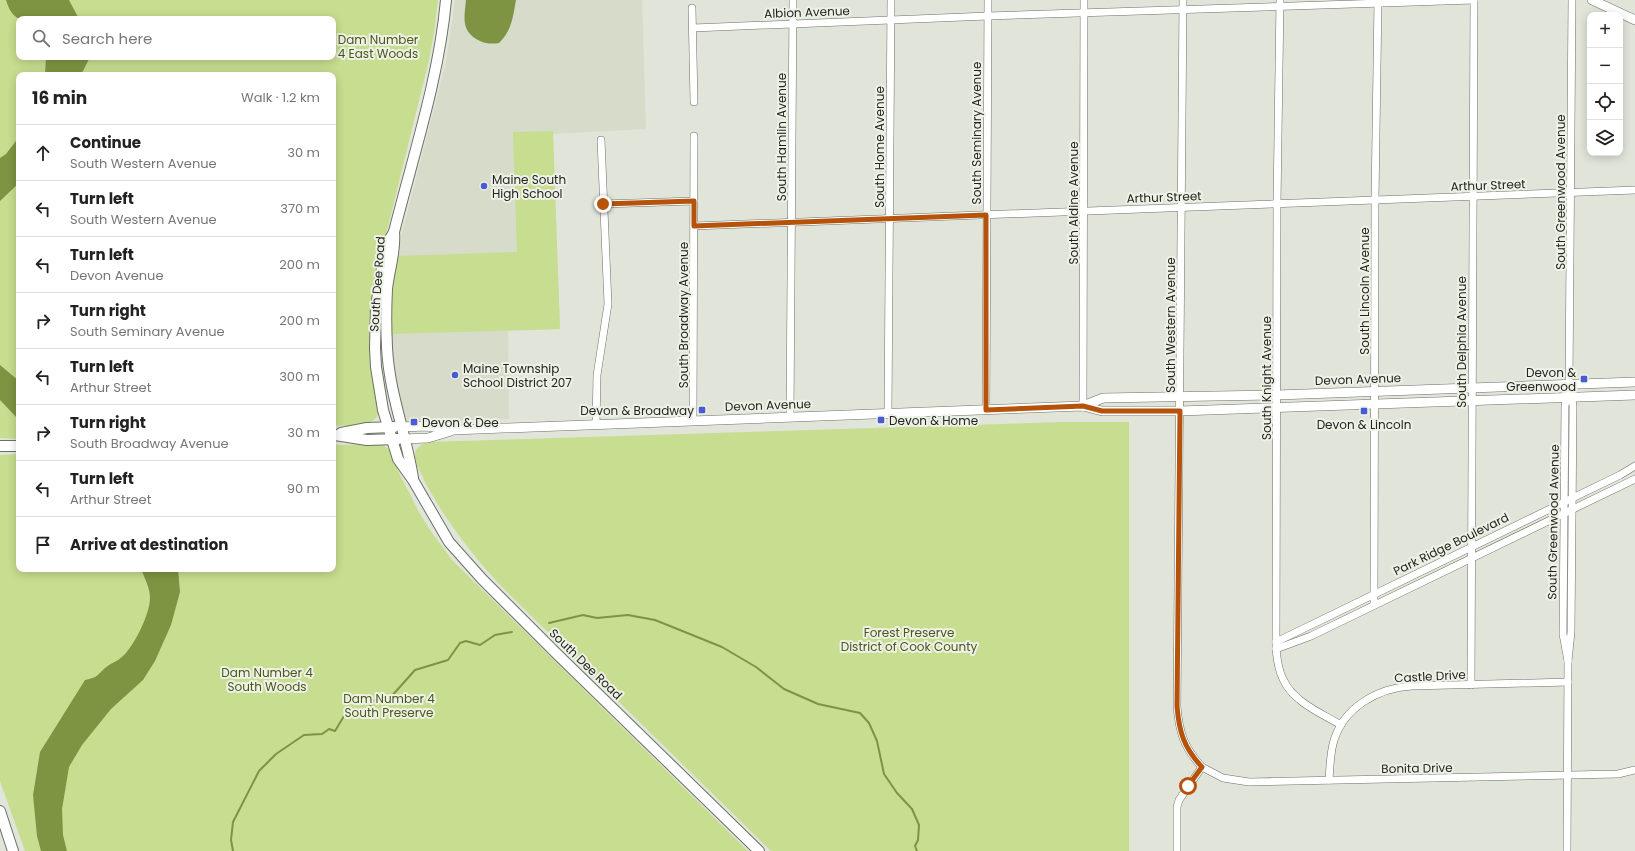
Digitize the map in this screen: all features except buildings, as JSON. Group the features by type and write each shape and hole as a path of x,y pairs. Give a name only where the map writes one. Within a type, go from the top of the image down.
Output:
{"main road":[{"name":"South Dee Road","path":"446,0 441,42 433,80 394,232 388,242 383,262 375,324 376,367 383,410 398,459 413,480 449,542 531,628 759,851"},
{"name":"South Dee Road","path":"394,232 395,245 387,289 387,347 389,379 413,480"},
{"name":"Devon Avenue","path":"336,435 367,428 401,427"},
{"name":"Devon Avenue","path":"336,435 367,440 404,439"},
{"path":"0,446 16,446"},
{"path":"0,811 13,851"}],"street":[{"name":"South Hamlin Avenue","path":"790,417 793,0"},
{"name":"South Home Avenue","path":"888,413 891,0"},
{"name":"South Seminary Avenue","path":"986,410 988,0"},
{"name":"South Aldine Avenue","path":"1083,406 1084,0"},
{"name":"South Western Avenue","path":"1183,0 1177,706 1183,741 1188,750 1202,767"},
{"name":"Albion Avenue","path":"693,28 1183,10 1280,4 1474,0"},
{"name":"South Delphia Avenue","path":"1471,685 1474,0"},
{"name":"South Greenwood Avenue","path":"1568,661 1563,634 1564,502 1569,398 1572,0"},
{"path":"1592,0 1635,20"},
{"name":"South Lincoln Avenue","path":"1374,606 1378,2"},
{"name":"South Knight Avenue","path":"1280,4 1277,204 1276,645 1279,670 1288,688 1296,697 1341,725"},
{"path":"692,8 694,102"},
{"name":"South Broadway Avenue","path":"693,421 694,136"},
{"path":"596,425 597,375 608,304 601,140"},
{"name":"Arthur Street","path":"694,226 1635,190"},
{"path":"603,204 694,201"},
{"name":"Devon Avenue","path":"1083,406 1103,398 1180,398 1635,382"},
{"name":"Devon Avenue","path":"401,427 427,426 453,430 1083,406 1102,411 1277,409 1635,395"},
{"name":"South Greenwood Avenue","path":"1567,851 1568,661 1571,632 1573,509 1573,406 1569,398"},
{"name":"Devon Avenue","path":"404,439 428,438 453,430"},
{"name":"Park Ridge Boulevard","path":"1276,645 1374,594 1620,475 1635,466"},
{"name":"Park Ridge Boulevard","path":"1276,645 1299,641 1635,479"},
{"name":"Castle Drive","path":"1329,780 1333,744 1341,725 1364,700 1380,692 1390,688 1412,686 1568,682"},
{"path":"1177,851 1177,814 1179,800 1202,767"},
{"name":"Bonita Drive","path":"1202,767 1213,774 1235,781 1249,782 1618,774 1635,770"}],"shaded area":[{"path":"6,0 69,0 77,16 16,17 8,6"},
{"name":"Maine South High School","path":"455,0 642,0 646,129 553,134 560,329 508,331 509,419 408,423 401,416 393,366 391,334 397,253 446,62"},
{"path":"466,0 516,0 513,17 509,28 499,43 490,44 482,42 470,33 465,24"},
{"path":"46,60 88,60 82,72 45,72"},
{"path":"16,141 16,186 0,201 0,158 6,154"},
{"path":"0,365 16,378 16,417 0,400"},
{"path":"142,572 178,572 180,592 171,625 155,661 143,680 111,709 82,745 69,767 62,809 63,835 67,851 41,851 37,836 33,795 40,752 85,680 95,677 107,666 121,658 132,645 144,621 149,605 150,594"}],"green space":[{"name":"Dam Number 4 East Woods","path":"0,0 438,0 429,60 378,267 379,413 371,422 359,426 336,426 336,72 16,72 16,439 0,438"},
{"path":"553,131 560,329 391,334 391,304 396,256 517,252 513,132"},
{"name":"Forest Preserve District of Cook County","path":"1062,422 1129,422 1129,851 771,851 492,576 450,523 424,480 415,457 418,448 428,442"},
{"name":"Dam Number 4 South Woods","path":"381,444 390,450 400,475 419,512 452,560 748,851 25,851 0,781 0,455 16,454 16,572 336,572 336,445"}],"waterway":[{"path":"549,623 583,615 597,618 628,615 655,620 722,647 756,667 784,689 818,704 860,713 869,723 877,741 884,774 897,793 912,809 919,825 918,840 915,846 917,851"},
{"path":"233,851 231,840 233,822 259,771 276,754 304,735 322,734 329,729 335,731 344,716 365,713 370,707 372,701 390,698 415,670 448,660 460,643 466,641 480,645 495,635 512,632"}],"place":[{"name":"Maine South High School","path":"484,186"},
{"name":"Maine Township School District 207","path":"455,375"},
{"name":"Devon & Greenwood","path":"1584,379"},
{"name":"Devon & Broadway","path":"702,410"},
{"name":"Devon & Lincoln","path":"1364,411"},
{"name":"Devon & Home","path":"881,420"},
{"name":"Devon & Dee","path":"414,422"}],"route":[{"path":"603,204 694,201 694,226 986,215 986,410 1083,406 1102,411 1180,411 1177,706 1183,741 1188,750 1202,767 1188,786"}],"park label":[{"name":"Dam Number 4 South Preserve","path":"389,705"}]}
